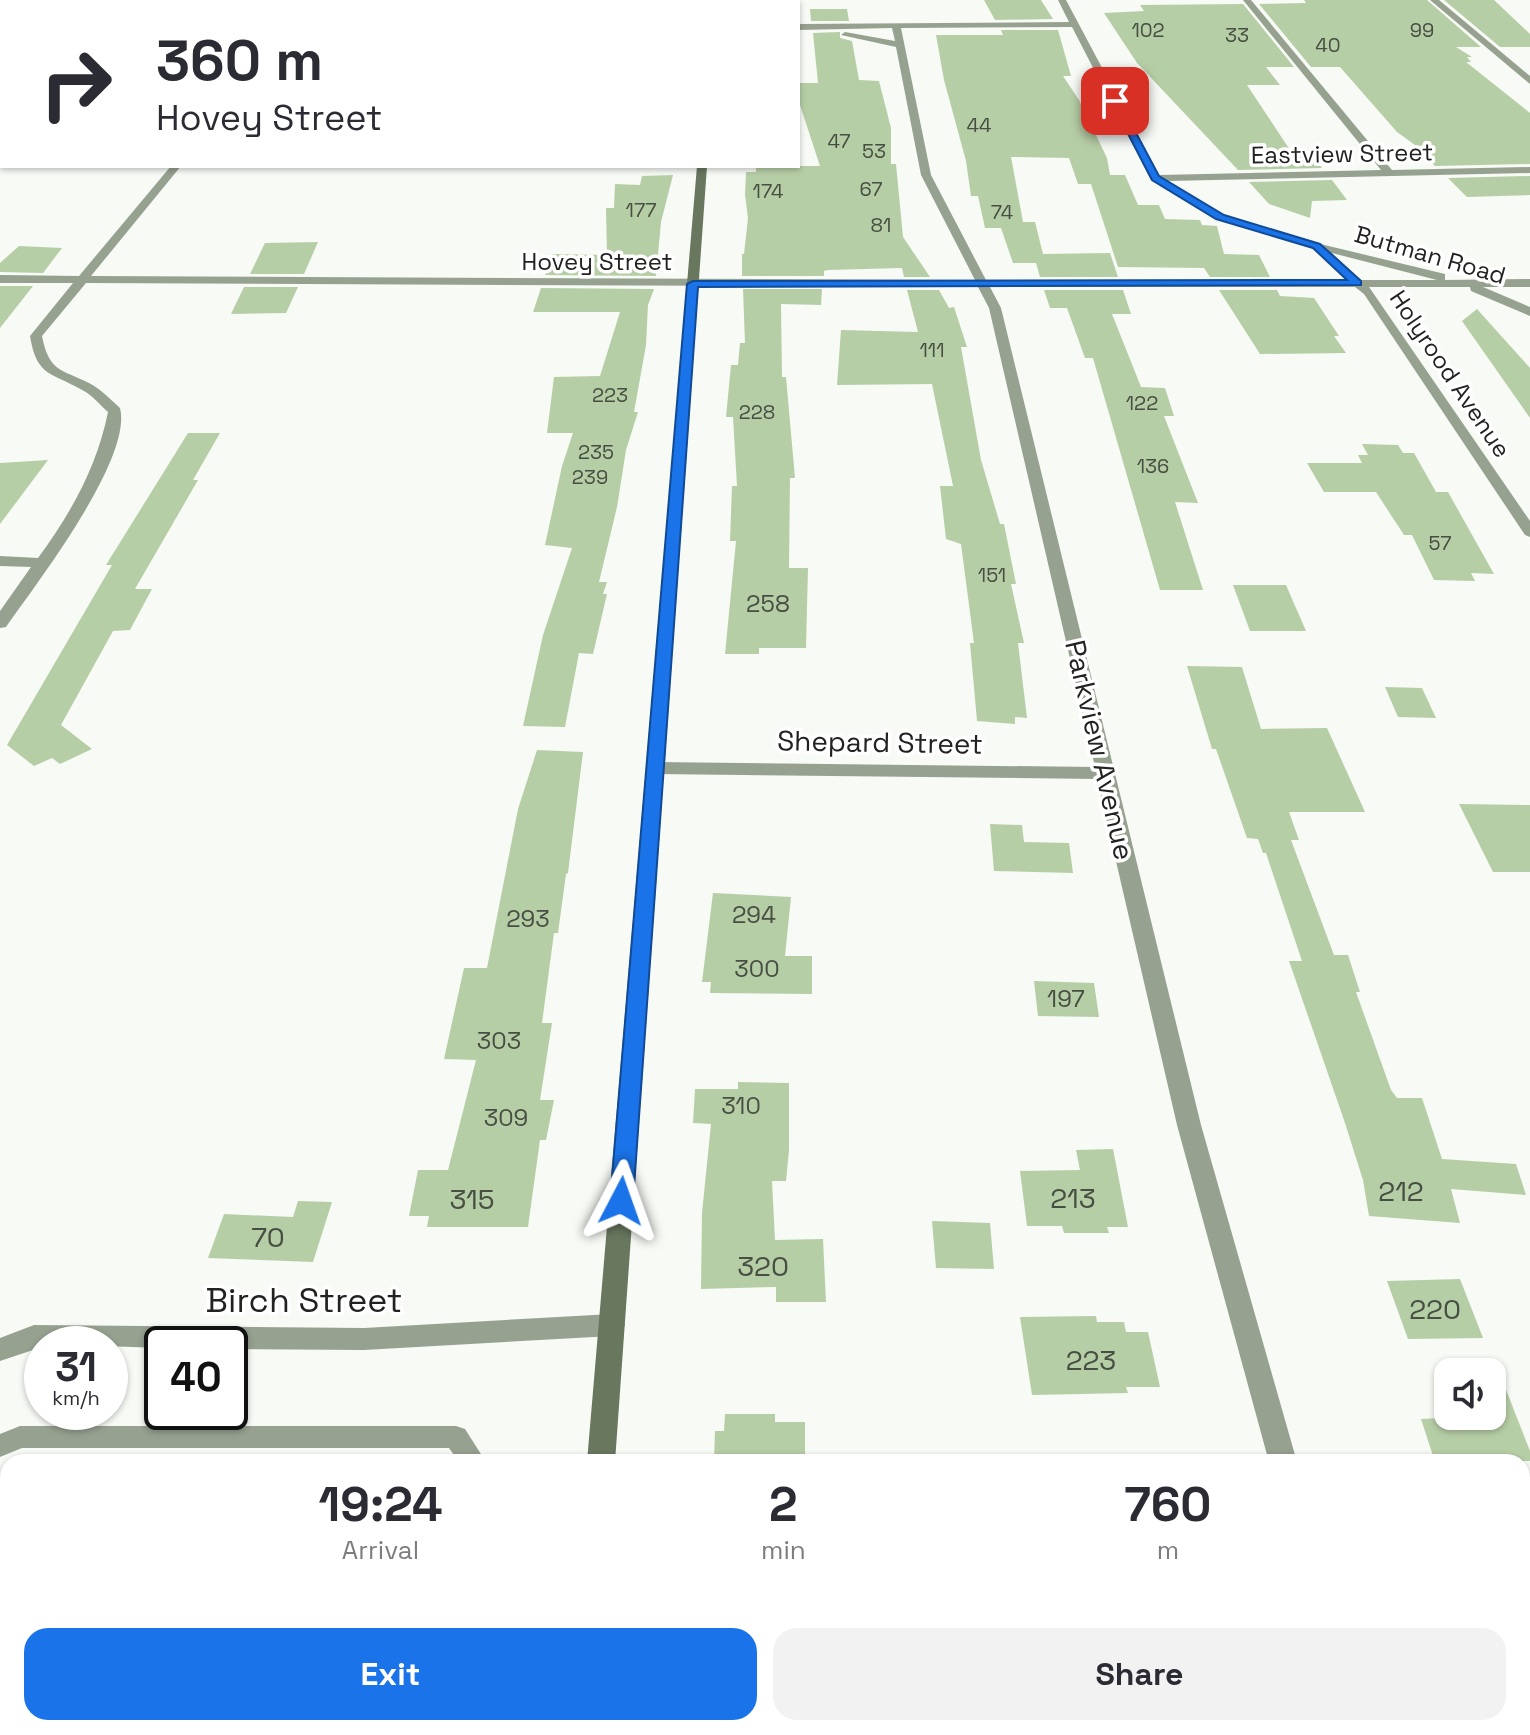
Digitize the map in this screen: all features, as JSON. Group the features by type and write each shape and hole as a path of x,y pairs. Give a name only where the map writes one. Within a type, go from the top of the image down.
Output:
{"street":[{"path":"1062,0 1155,178"},
{"path":"1247,0 1389,173"},
{"path":"1434,0 1530,81"},
{"path":"800,26 1074,24"},
{"path":"800,26 900,45"},
{"name":"Parkview Avenue","path":"896,26 926,175 995,308 1189,1125 1281,1454"},
{"path":"0,623 95,483 112,434 115,411 89,388 50,374 38,354 36,336 174,168"},
{"path":"602,1454 702,168"},
{"name":"Eastview Street","path":"1155,178 1530,170"},
{"name":"Butman Road","path":"1155,178 1220,217 1317,246 1412,268 1498,296 1530,312"},
{"name":"Butman Road","path":"1317,246 1357,283"},
{"name":"Hovey Street","path":"0,279 693,284 1530,283"},
{"name":"Holyrood Avenue","path":"1357,283 1368,292 1530,532"},
{"path":"0,561 41,563"},
{"name":"Shepard Street","path":"655,768 1105,773"},
{"name":"Birch Street","path":"0,1350 34,1336 364,1339 612,1325"}],"lane":[{"path":"0,1446 20,1437 456,1437 468,1454"}],"building":[{"path":"984,0 1041,0 1053,19 995,20"},
{"path":"1304,0 1427,0 1481,47 1456,47 1472,57 1467,57 1471,62 1466,62 1530,113 1530,164 1435,166 1419,150 1422,150 1397,132 1340,67 1311,67 1259,4 1306,3"},
{"path":"1444,0 1494,0 1530,34 1530,47 1500,47"},
{"path":"1243,4 1294,67 1266,67 1280,85 1247,85 1290,150 1307,149 1322,168 1238,170 1137,63 1104,13 1144,11 1140,5"},
{"path":"810,9 847,9 849,21 811,21"},
{"path":"1001,30 1058,30 1071,76 1063,76 1079,100 1107,158 1110,175 1125,175 1138,205 1159,205 1165,219 1200,220 1202,225 1217,226 1224,254 1259,255 1270,277 1210,277 1204,268 1118,267 1091,184 1078,184 1069,158 1011,157 1023,222 1035,222 1043,254 1110,253 1118,277 1040,277 1036,263 1013,263 1001,228 985,228 978,196 971,196 966,161 944,80 936,35 1003,35"},
{"path":"840,32 840,38 852,41 859,80 879,81 891,128 891,164 896,164 903,237 930,277 904,277 902,268 828,270 824,271 824,276 742,276 748,218 746,172 756,172 756,168 820,166 800,105 800,83 818,83 813,33"},
{"path":"673,175 661,222 656,276 545,275 552,254 607,255 606,208 614,208 615,184 640,185 642,176"},
{"path":"1530,176 1530,195 1467,197 1448,178"},
{"path":"1332,180 1347,200 1312,201 1310,218 1269,204 1249,182"},
{"path":"318,242 304,274 250,274 265,243"},
{"path":"19,246 62,248 43,273 0,272 0,263"},
{"path":"0,286 33,286 0,328"},
{"path":"244,287 298,287 286,313 231,314"},
{"path":"541,288 654,289 648,305 646,345 634,412 638,412 626,450 617,507 599,582 607,582 603,594 607,594 593,654 579,653 565,727 523,726 543,635 572,548 545,545 562,466 573,433 547,433 554,377 600,376 620,312 533,312"},
{"path":"743,289 822,289 821,305 781,304 782,377 786,377 795,478 790,478 789,568 808,568 806,648 759,648 759,654 725,654 736,541 730,541 732,486 737,486 733,417 726,417 731,365 738,365 740,343 745,343"},
{"path":"907,290 939,290 949,308 954,307 967,347 961,347 981,460 1000,524 1004,524 1016,584 1011,584 1024,643 1018,643 1027,718 1015,717 1015,724 977,721 970,643 974,643 961,544 946,539 940,486 953,486 932,384 837,385 841,330 918,332"},
{"path":"1044,290 1123,290 1131,314 1112,314 1141,387 1165,388 1174,416 1164,416 1198,503 1175,502 1203,590 1160,590 1093,358 1085,358 1067,308 1050,308"},
{"path":"1219,290 1277,290 1280,296 1314,298 1339,336 1334,336 1346,353 1260,354"},
{"path":"1477,309 1530,368 1530,418 1462,321"},
{"path":"188,433 220,433 193,480 198,480 135,589 152,589 130,630 113,631 61,725 92,749 60,764 52,758 34,766 7,745 112,565 106,565"},
{"path":"1362,444 1398,445 1403,453 1414,453 1436,492 1448,492 1494,574 1471,573 1475,581 1434,580 1412,535 1404,535 1376,492 1324,492 1307,463 1362,463 1358,455 1368,455"},
{"path":"48,460 0,524 0,463"},
{"path":"1233,585 1286,585 1306,631 1250,631"},
{"path":"1187,666 1242,667 1261,729 1327,728 1365,812 1289,812 1299,840 1291,840 1334,955 1348,955 1360,992 1356,992 1391,1090 1397,1098 1422,1098 1442,1159 1516,1164 1526,1195 1451,1189 1460,1223 1369,1216 1363,1180 1289,961 1302,961 1266,853 1263,853 1258,839 1247,838 1216,749 1212,749"},
{"path":"1385,687 1422,688 1436,718 1398,717"},
{"path":"537,750 583,752 568,873 558,933 554,933 542,1023 552,1023 540,1100 554,1100 546,1140 540,1140 528,1227 427,1227 429,1216 409,1216 418,1170 448,1170 476,1060 444,1059 464,968 487,968 518,809"},
{"path":"1459,804 1530,805 1530,872 1493,872"},
{"path":"990,824 1022,825 1024,842 1069,843 1073,873 994,871"},
{"path":"713,893 791,897 785,956 812,956 812,994 710,993 711,982 702,982"},
{"path":"1034,981 1094,983 1099,1017 1038,1016"},
{"path":"738,1082 789,1083 786,1181 772,1181 775,1240 823,1239 826,1302 776,1302 776,1287 701,1289 702,1213 711,1124 693,1123 695,1089 738,1089"},
{"path":"1113,1149 1128,1227 1107,1227 1109,1233 1064,1233 1062,1226 1027,1226 1020,1171 1080,1170 1076,1150"},
{"path":"298,1201 332,1202 313,1262 208,1258 224,1214 293,1217"},
{"path":"932,1221 990,1223 994,1269 936,1268"},
{"path":"1460,1279 1483,1338 1408,1339 1387,1281"},
{"path":"1096,1316 1097,1322 1124,1322 1126,1332 1148,1332 1160,1387 1126,1387 1128,1393 1032,1395 1020,1317"},
{"path":"1506,1390 1530,1454 1432,1454 1421,1419 1434,1418 1434,1430 1506,1430"},
{"path":"725,1414 775,1414 775,1422 805,1422 805,1454 714,1454 715,1431 724,1431"}],"route":[{"path":"621,1201 693,284 1357,283 1317,246 1220,217 1155,178 1115,101"}]}
